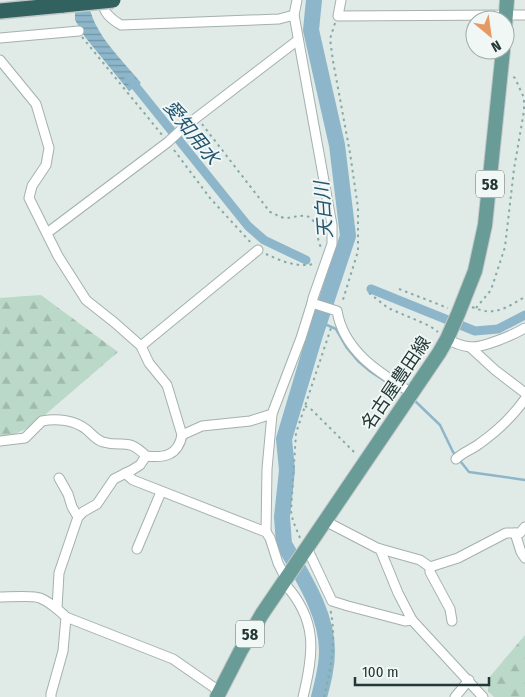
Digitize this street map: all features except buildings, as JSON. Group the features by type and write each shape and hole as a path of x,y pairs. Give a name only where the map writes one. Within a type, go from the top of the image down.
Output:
{"highway":[{"path":"0,11 69,6 113,0"}],"main road":[{"name":"名古屋豊田線","path":"218,694 262,614 448,337 474,272 485,225 502,60"}],"street":[{"path":"103,0 102,5 111,19 121,25 279,19 294,15"},
{"path":"298,0 294,15 332,225 332,244 301,338 272,414 267,469 266,532 270,538 278,563 305,614 311,634 310,671 303,697"},
{"path":"341,0 338,16 465,20"},
{"path":"0,38 79,30"},
{"path":"47,233 168,142 298,40"},
{"path":"0,60 36,104 49,148 46,165 32,186 29,198 58,256 86,300 141,346 149,363 167,385 182,435 181,442 173,453 167,456 146,456 136,446 103,442 73,422 62,420 42,421 25,438 0,441"},
{"path":"141,346 258,250"},
{"path":"312,303 338,315 353,348 382,374 412,393"},
{"path":"448,337 455,343 472,347 501,339 525,328"},
{"path":"472,347 470,347 495,370 525,393"},
{"path":"456,460 461,454 479,444 502,425 525,399"},
{"path":"182,435 202,426 250,421 272,414"},
{"path":"57,608 58,573 78,517 97,504 114,479 140,465 146,456"},
{"path":"125,473 133,480 161,492 266,532"},
{"path":"59,478 78,517"},
{"path":"137,548 161,492"},
{"path":"325,521 380,549 420,560 430,567 450,609 452,621"},
{"path":"430,567 458,558 506,533 520,533 525,527"},
{"path":"515,533 520,552 525,558"},
{"path":"380,549 398,593 412,620 484,697"},
{"path":"305,551 331,599 335,602 405,620 412,620"},
{"path":"0,597 40,597 57,608 66,617 173,659 218,694"},
{"path":"51,697 63,651 66,617"},
{"path":"455,697 469,680"}],"path":[{"path":"305,551 292,521 296,432 332,324 338,315 358,251 358,208 330,39 338,16"},
{"path":"79,30 210,198 258,250 280,261 308,266 317,263 325,265"},
{"path":"476,308 491,290 502,260 524,111 524,98 515,78 501,71"},
{"path":"197,118 270,212 284,218 308,216 316,225 320,246 324,252 330,254"},
{"path":"400,288 460,310 476,308 493,312 502,310 525,297"},
{"path":"369,293 388,308 430,326 448,337"},
{"path":"304,406 312,410 364,464"},
{"path":"324,697 333,655 331,599"}],"green space":[{"path":"41,295 118,352 32,426 0,441 0,298"},
{"path":"525,635 525,697 494,697 488,691 488,679"}],"water":[{"path":"75,0 88,0 95,23 101,34 141,83 129,91 85,37 75,20"}],"waterway":[{"name":"天白川","path":"314,0 311,30 337,145 348,236 315,335 284,439 287,470 282,517 284,544 312,595 323,623 326,637 326,663 319,697"},
{"name":"愛知用水","path":"129,78 248,226 264,240 306,260"},
{"name":"愛知用水","path":"371,289 475,331 498,329 525,315"},
{"path":"320,322 336,329 347,348 358,361 371,372 405,394"},
{"path":"414,400 440,425 453,452 469,472 525,480"}]}
